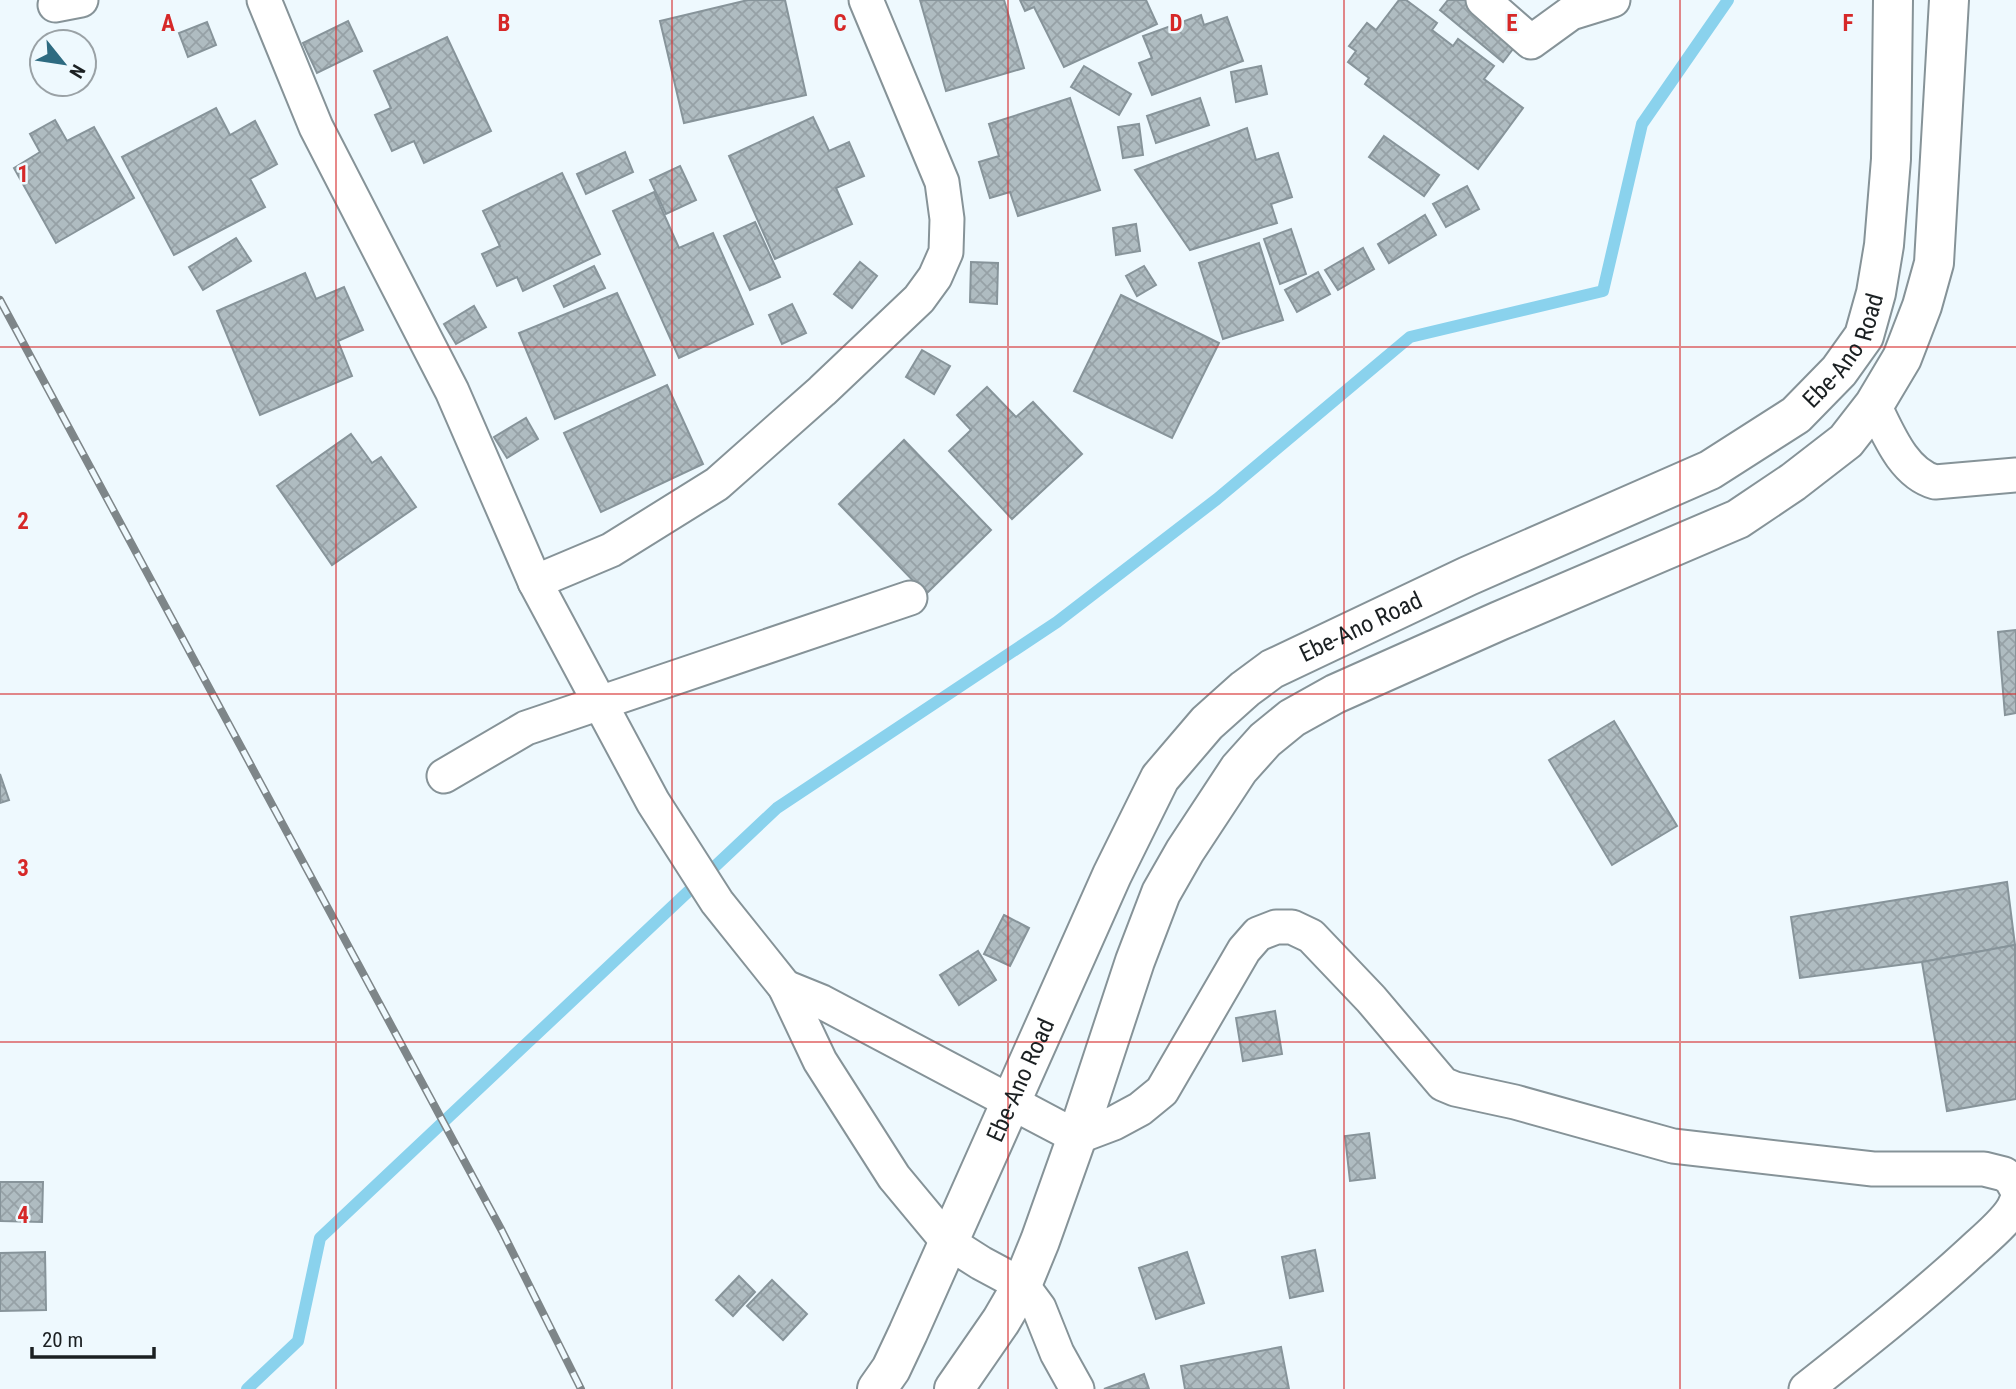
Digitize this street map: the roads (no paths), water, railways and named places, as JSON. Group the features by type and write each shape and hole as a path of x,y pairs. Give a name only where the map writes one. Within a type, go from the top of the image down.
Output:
{"main road":[{"name":"Ebe-Ano Road","path":"877,1389 891,1369 908,1333 1112,875 1160,778 1208,723 1245,689 1272,669 1468,576 1710,470 1796,415 1839,371 1864,336 1876,293 1884,245 1891,159 1893,0"},
{"name":"Ebe-Ano Road","path":"954,1389 1001,1321 1022,1285 1077,1137 1135,961 1161,893 1185,851 1233,779 1265,740 1292,718 1335,694 1738,519 1793,482 1846,441 1874,405 1902,358 1922,306 1934,263 1949,0"}],"street":[{"path":"264,0 316,127 452,391 535,582 653,802 717,902 785,987 820,1061 894,1177 948,1242 1022,1285 1039,1308 1057,1353 1077,1389"},
{"path":"535,582 611,550 717,484 822,391 919,299 935,278 946,252 947,219 942,182 866,0"},
{"path":"1483,0 1531,42 1571,13 1613,0"},
{"path":"1874,405 1889,436 1922,478 1935,482 2016,475"},
{"path":"444,776 526,728 910,598"},
{"path":"785,987 822,1002 1077,1137 1114,1124 1140,1110 1162,1091 1244,950 1258,934 1276,927 1292,927 1311,936 1371,999 1443,1084 1455,1089 1515,1101 1672,1146 1872,1169 1984,1170 2004,1174 2016,1188"},
{"path":"1806,1389 1932,1288 1991,1233 2016,1202"}],"waterway":[{"path":"247,1389 298,1341 320,1238 777,808 1057,622 1217,499 1410,337 1603,291 1642,124 1728,0"}],"railway":[{"path":"0,300 502,1231 581,1389"}]}
